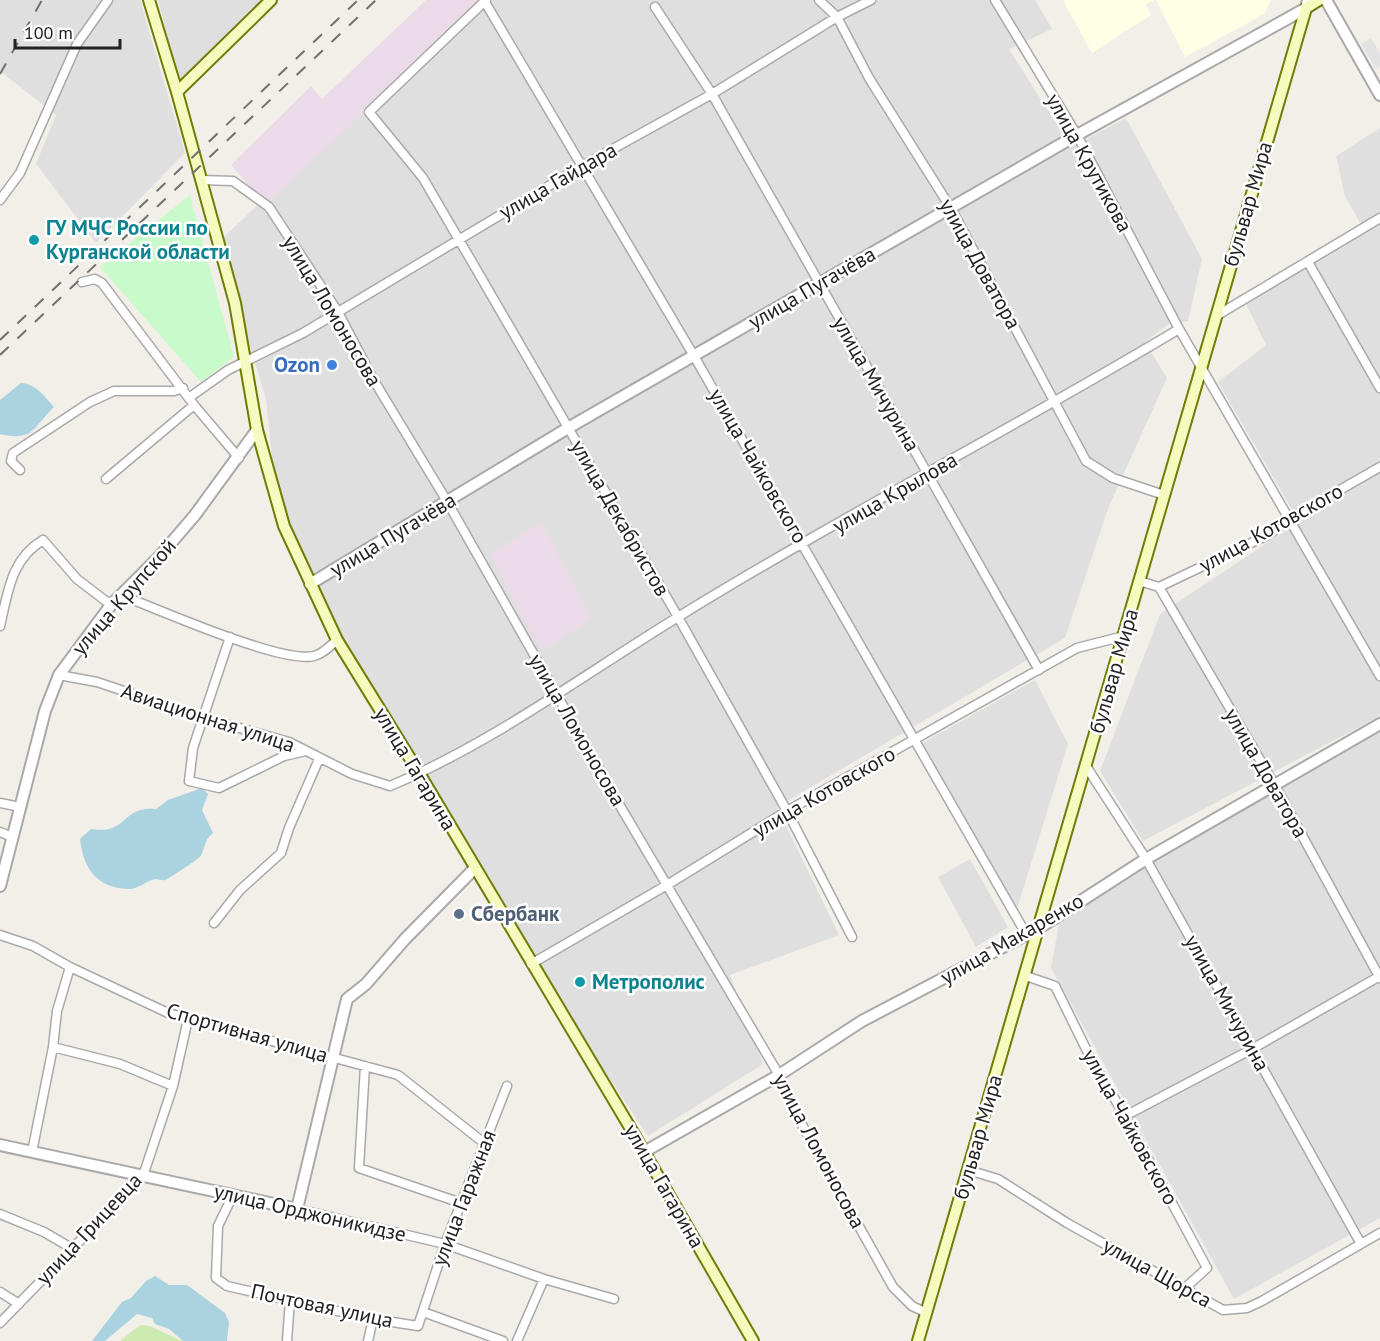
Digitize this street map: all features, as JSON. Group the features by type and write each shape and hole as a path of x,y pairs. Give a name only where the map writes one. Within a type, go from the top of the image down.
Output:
{"main road":[{"name":"улица Гагарина","path":"149,0 177,92 235,303 257,430 284,526 310,584 337,640 420,773 474,869 644,1152 753,1341"},
{"path":"177,92 271,0"},
{"name":"улица Пугачёва","path":"1307,4 1319,0"},
{"name":"бульвар Мира","path":"918,1341 1307,4"}],"street":[{"path":"0,200 20,173 77,44 108,0"},
{"name":"улица Доватора","path":"819,0 837,17 869,78 952,210 1086,461 1113,477 1164,495"},
{"name":"улица Гайдара","path":"190,397 228,369 271,351 582,166 712,94 837,17 871,0"},
{"name":"улица Крутикова","path":"994,0 1077,135 1179,329"},
{"path":"1326,0 1380,95"},
{"name":"улица Декабристов","path":"486,1 369,112 423,178 678,617 787,811 852,936"},
{"name":"улица Чайковского","path":"486,1 694,356 1026,934"},
{"name":"улица Пугачёва","path":"310,584 448,503 568,428 819,283 952,210 1077,135 1307,4"},
{"name":"улица Мичурина","path":"655,7 712,94 1039,670"},
{"name":"улица Ломоносова","path":"201,180 233,181 269,207 338,312 373,379 448,503 779,1075 801,1123 893,1287 912,1306 927,1313"},
{"path":"1216,316 1380,218"},
{"path":"1308,262 1380,388"},
{"path":"82,282 95,279 102,283 194,405 239,458"},
{"path":"1179,329 1380,676"},
{"name":"улица Крылова","path":"420,773 474,745 558,695 678,617 927,474 1055,404 1179,329"},
{"path":"20,470 11,461 13,453 90,402 114,391 168,391 183,388"},
{"path":"106,479 194,405"},
{"name":"улица Крупской","path":"0,886 45,711 59,675 111,605 159,557 239,458 257,430"},
{"name":"улица Котовского","path":"1160,587 1261,539 1289,519 1380,466"},
{"path":"0,626 12,576 28,549 43,540 77,579 111,605"},
{"path":"0,576 12,576"},
{"path":"1140,581 1160,587"},
{"name":"улица Доватора","path":"1160,587 1274,784 1380,977"},
{"path":"121,595 230,638 307,657 319,654 337,640"},
{"name":"улица Котовского","path":"531,964 667,885 787,811 1077,648 1124,636"},
{"path":"230,638 193,748 189,780 219,788 284,756 307,751"},
{"name":"Авиационная улица","path":"59,675 97,682 204,718 289,742 352,774 390,786 420,773"},
{"name":"улица Макаренко","path":"644,1152 779,1075 862,1021 1039,928 1146,859 1380,724"},
{"path":"214,923 240,890 281,853 288,828 319,759"},
{"name":"улица Мичурина","path":"1086,766 1146,859 1361,1244"},
{"path":"0,803 20,807"},
{"path":"0,832 12,837"},
{"path":"297,1209 331,1056 347,999 366,984 405,939 474,869"},
{"name":"Спортивная улица","path":"0,935 33,945 70,967 168,1012 398,1075 484,1143"},
{"path":"32,1152 53,1047 57,1011 70,967"},
{"name":"улица Чайковского","path":"1026,976 1055,986 1094,1063 1207,1268 1185,1288"},
{"path":"1125,1116 1252,1049 1380,977"},
{"name":"улица Грицевца","path":"0,1323 143,1176 173,1086 188,1019"},
{"path":"53,1047 120,1064 173,1086"},
{"path":"365,1066 359,1168 461,1203"},
{"name":"улица Гаражная","path":"423,1312 445,1244 507,1086"},
{"name":"улица Орджоникидзе","path":"0,1145 297,1209 445,1244 544,1279 614,1299"},
{"name":"улица Щорса","path":"968,1170 998,1179 1067,1223 1223,1310 1247,1308 1380,1233"},
{"name":"Почтовая улица","path":"233,1195 218,1226 216,1278 227,1286 373,1319 418,1326 423,1312 503,1341"},
{"path":"0,1214 44,1232 73,1249"},
{"path":"517,1341 544,1279"},
{"path":"0,1292 19,1304"},
{"path":"288,1341 290,1300"},
{"path":"368,1341 373,1319"}],"shaded area":[{"path":"0,0 140,0 185,153 96,243 36,164 56,115 0,71"},
{"path":"158,0 265,0 179,81"},
{"path":"426,0 482,0 266,205 231,165 311,86 322,99"},
{"path":"480,0 1035,0 1052,29 1009,49 1071,147 1126,118 1202,259 1188,321 1169,324 1145,342 1167,378 1109,506 1065,638 777,807 839,935 730,975 763,1064 648,1136 526,954 339,638 276,496 266,399 218,243 367,99"},
{"path":"1063,0 1155,0 1146,4 1151,15 1092,53"},
{"path":"1156,0 1271,0 1264,14 1185,57"},
{"path":"1371,38 1380,53 1380,66 1376,69 1361,44"},
{"path":"1380,128 1380,716 1143,841 1100,771 1160,614 1299,522 1218,382 1266,345 1246,304 1364,230 1345,196 1336,156"},
{"path":"541,523 592,618 541,652 490,554"},
{"path":"1035,680 1068,744 1017,909 922,743"},
{"path":"1380,729 1380,1218 1234,1299 1051,968 1059,924 1158,859"},
{"path":"970,859 1008,927 976,947 938,877"}],"green space":[{"path":"190,195 234,357 201,382 100,267"},
{"path":"140,1325 150,1326 182,1341 120,1341"}],"water":[{"path":"21,383 35,388 54,407 32,431 26,434 11,436 0,434 0,400"},
{"path":"202,788 208,794 202,810 213,833 200,857 167,879 156,879 133,889 119,888 100,881 88,868 80,839 91,829 112,828 136,811 156,809 168,800"},
{"path":"155,1276 169,1285 187,1285 225,1313 229,1322 227,1341 183,1341 169,1329 155,1324 152,1318 137,1314 105,1341 92,1341 122,1302 131,1298 146,1281"}],"railway":[{"path":"0,74 42,0"},
{"path":"0,340 358,0"},
{"path":"0,355 376,0"}],"place":[{"name":"ГУ МЧС России по Курганской области","path":"34,240"},
{"name":"Ozon","path":"332,365"},
{"name":"Сбербанк","path":"459,914"},
{"name":"Метрополис","path":"580,982"}]}
